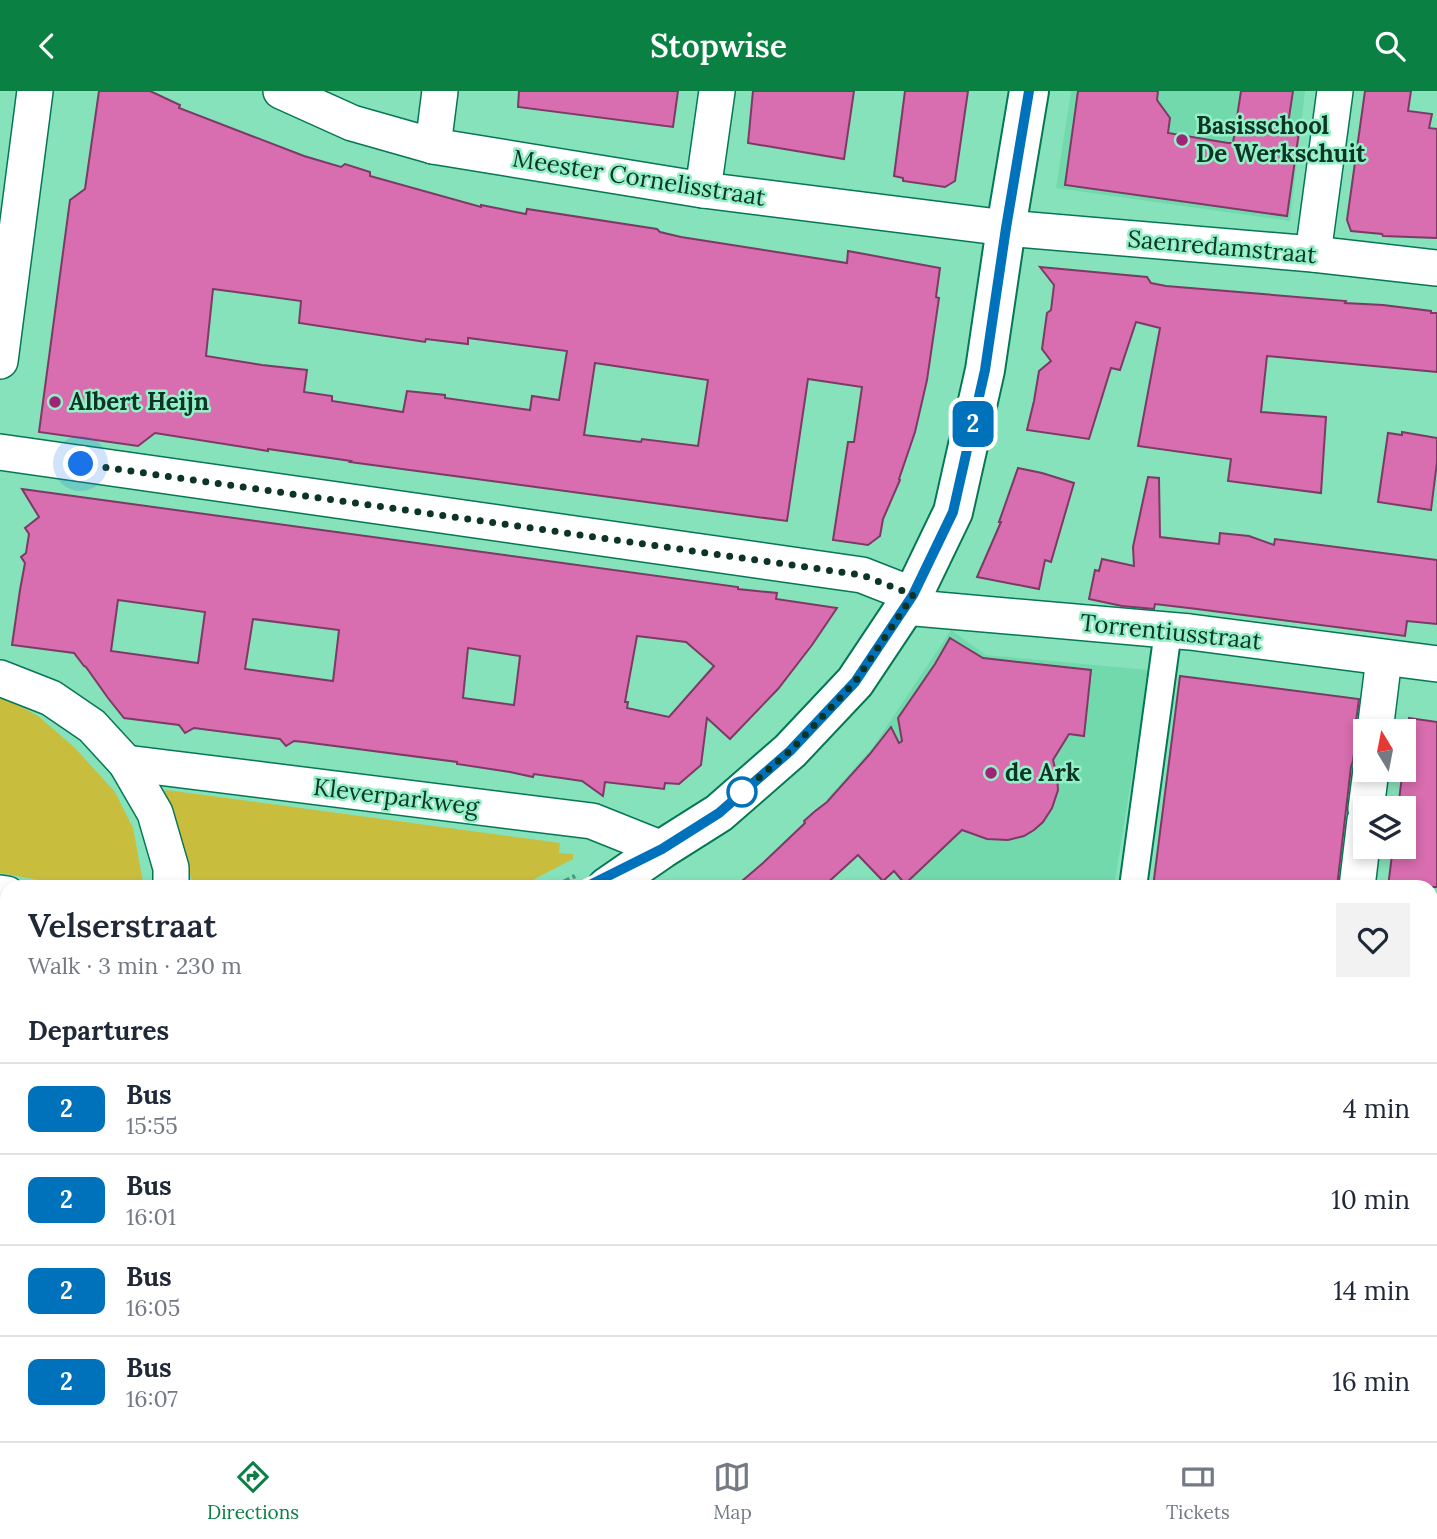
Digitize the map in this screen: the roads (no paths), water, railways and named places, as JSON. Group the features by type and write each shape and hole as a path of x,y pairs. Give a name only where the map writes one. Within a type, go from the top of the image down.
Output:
{"street":[{"path":"0,361 35,91"},
{"name":"Meester Cornelisstraat","path":"281,91 352,123 433,146 703,190 1006,228"},
{"path":"433,146 440,91"},
{"path":"703,190 717,91"},
{"path":"617,880 719,813 790,751 855,682 908,601 953,512 985,370 1029,91"},
{"path":"1313,254 1335,91"},
{"name":"Saenredamstraat","path":"1006,228 1313,254 1437,268"},
{"name":"Torrentiusstraat","path":"0,452 862,575 908,601 1189,632 1437,664"},
{"path":"1134,880 1168,631"},
{"path":"1376,719 1384,658"},
{"path":"0,678 51,698 92,726 126,763 155,813 171,868 171,880"},
{"name":"Kleverparkweg","path":"126,763 592,821 662,849"},
{"path":"600,880 662,849"},
{"path":"1358,880 1360,859"}],"place":[{"name":"Basisschool De Werkschuit","path":"1182,140"},
{"name":"Albert Heijn","path":"55,402"},
{"name":"de Ark","path":"991,773"}]}
